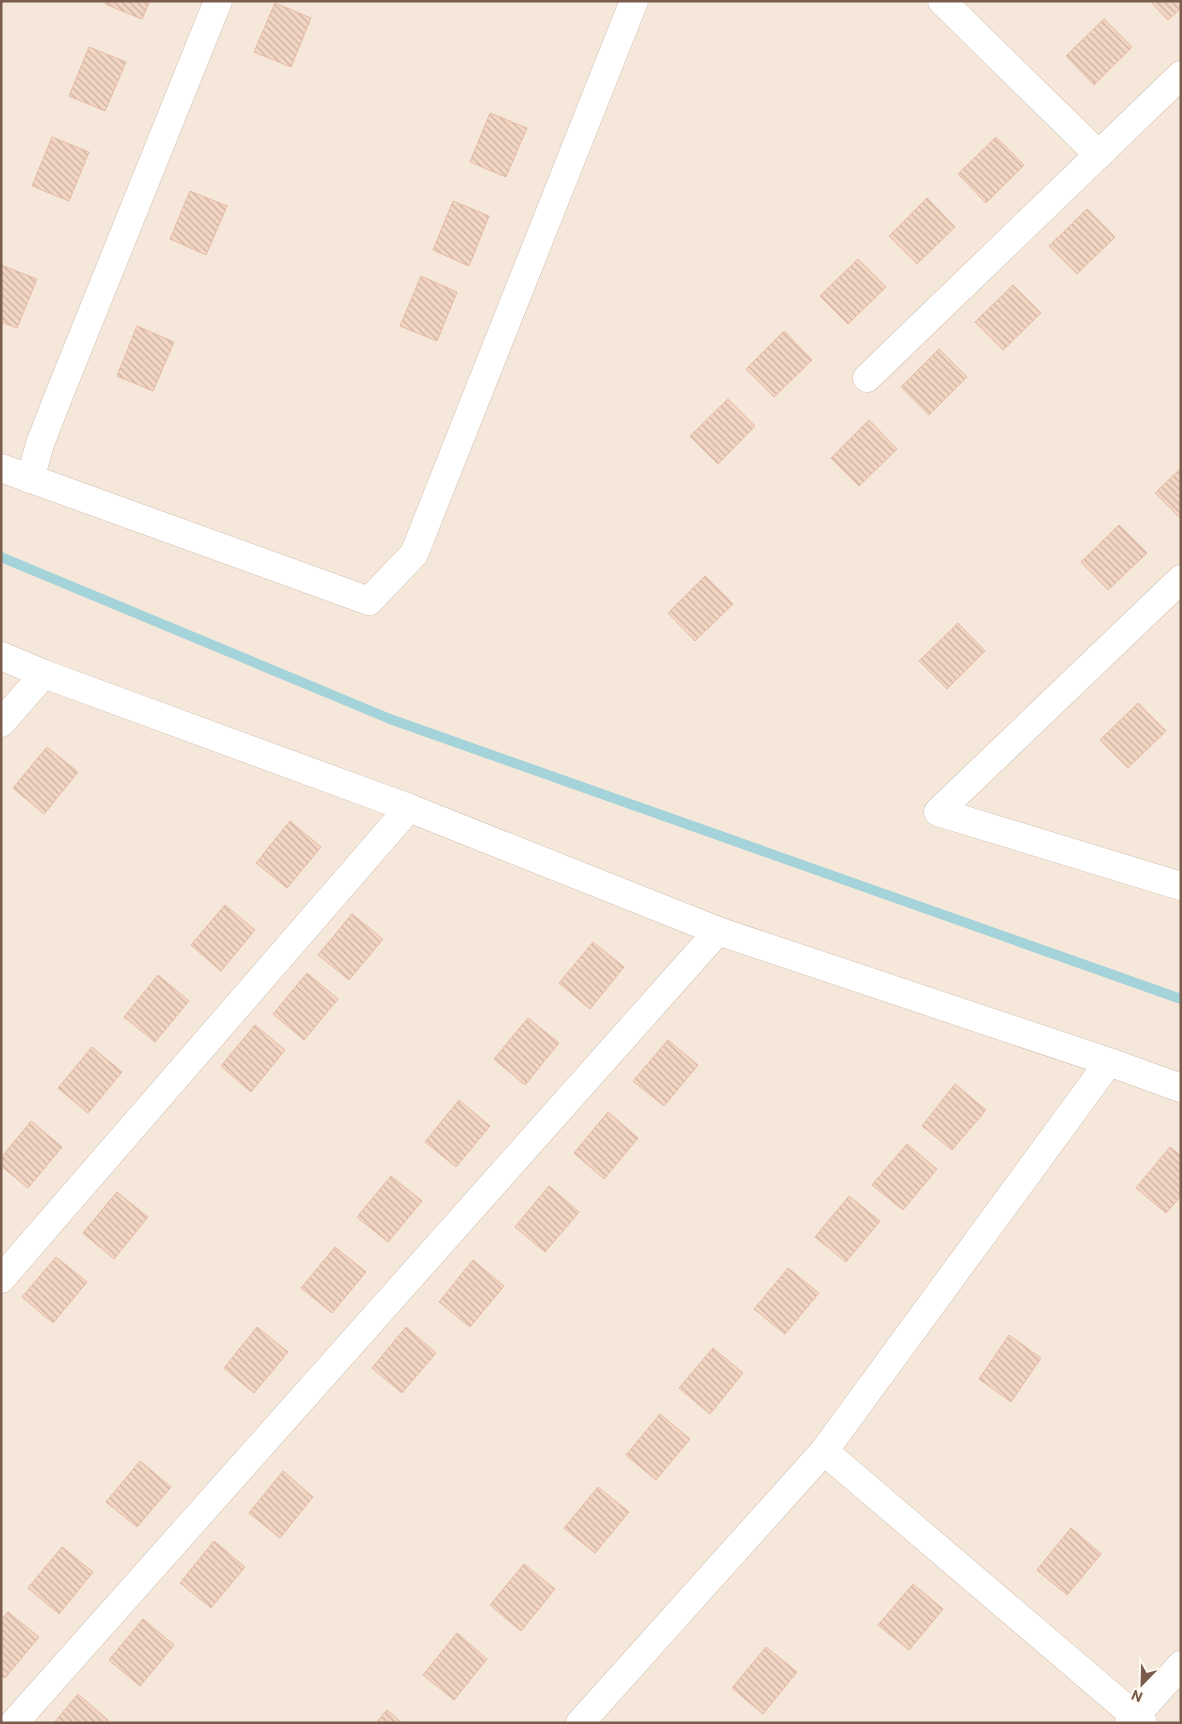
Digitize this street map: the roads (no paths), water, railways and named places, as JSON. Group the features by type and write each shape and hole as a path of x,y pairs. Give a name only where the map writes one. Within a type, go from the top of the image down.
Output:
{"street":[{"path":"30,479 40,444 57,400 218,1"},
{"path":"1,468 369,601 414,554 634,1"},
{"path":"942,1 1099,155"},
{"path":"868,378 1181,75"},
{"path":"1181,579 938,812 1181,886"},
{"path":"1,656 44,674 409,808 718,931 1109,1062 1181,1088"},
{"path":"1,724 44,674"},
{"path":"1,1279 409,808"},
{"path":"14,1723 718,931"},
{"path":"580,1723 824,1451 1109,1062"},
{"path":"824,1451 1136,1720 1181,1665"}],"waterway":[{"path":"1,557 390,719 1181,999"}]}
